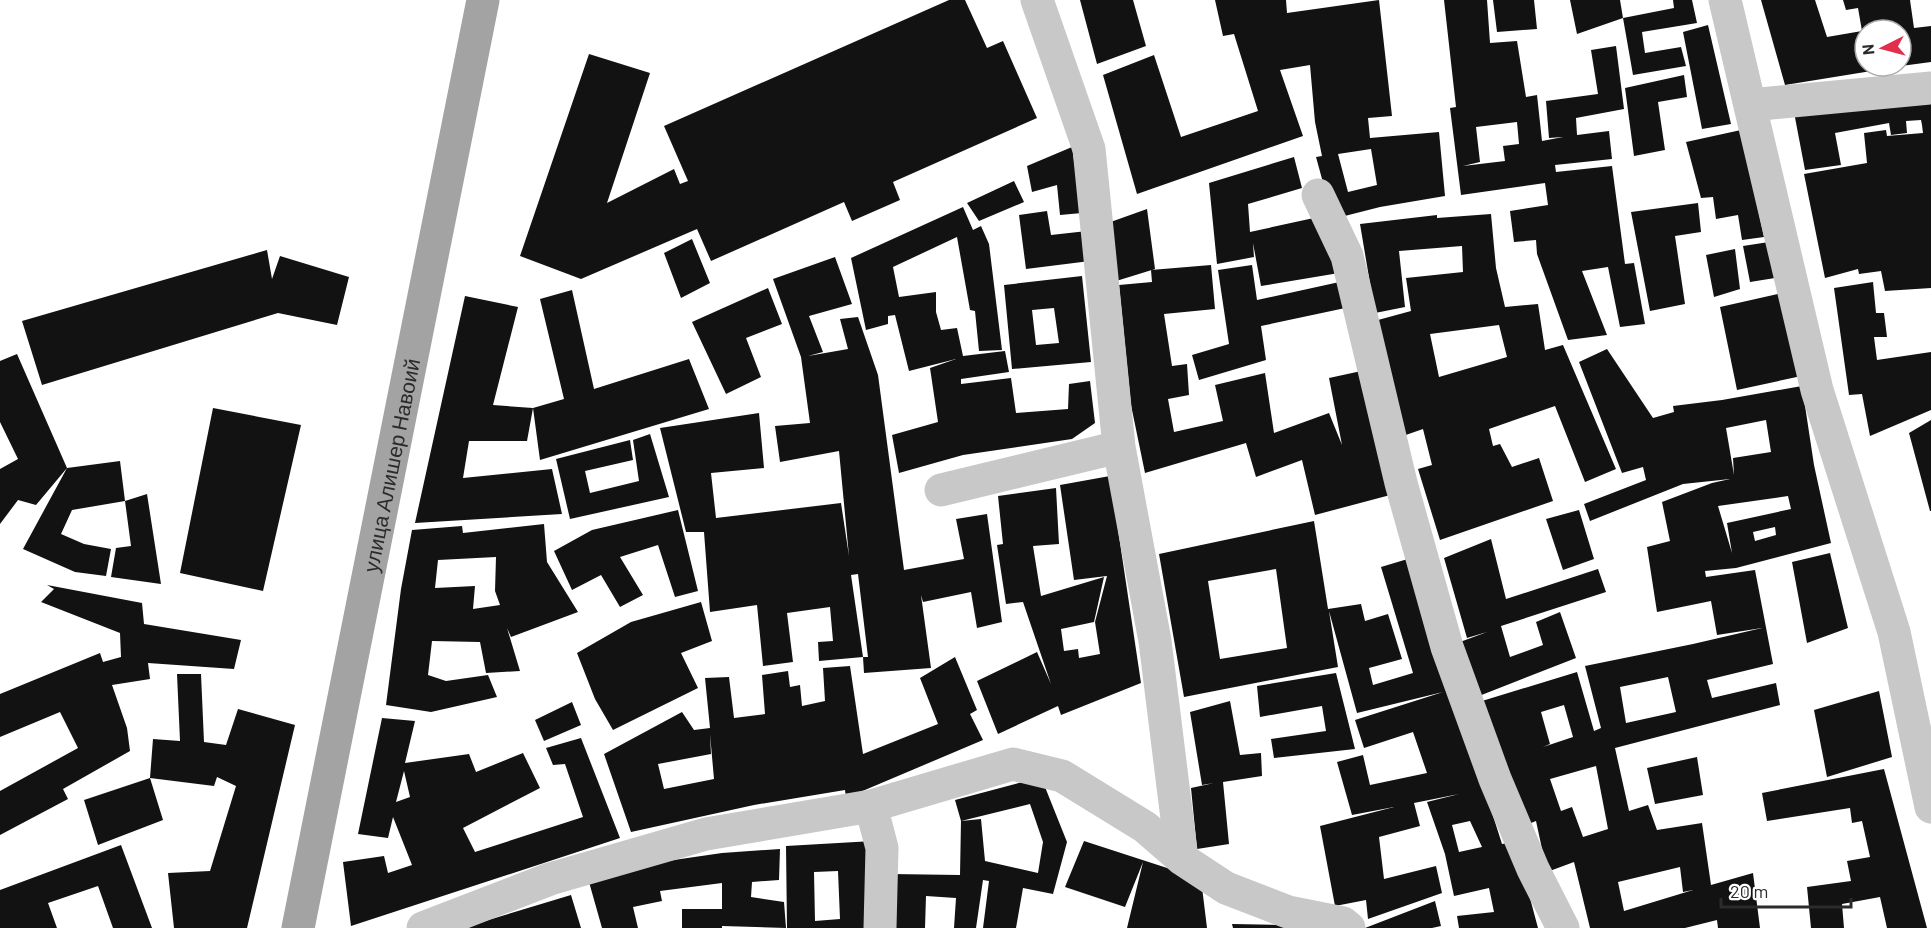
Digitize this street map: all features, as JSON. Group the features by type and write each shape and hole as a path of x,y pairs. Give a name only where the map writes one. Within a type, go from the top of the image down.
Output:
{"main road":[{"name":"улица Алишер Навоий","path":"298,928 483,0"}],"street":[{"path":"1037,0 1089,149 1119,447 1155,641 1182,859"},
{"path":"1725,0 1817,390 1894,632 1931,807"},
{"path":"1750,105 1931,88"},
{"path":"1318,195 1347,256 1401,483 1447,647 1495,779 1533,869 1563,928"},
{"path":"941,490 1119,447"},
{"path":"423,928 550,879 706,834 871,806 1013,764 1062,776 1145,827 1182,859 1226,888 1288,912 1343,923 1349,928"},
{"path":"871,806 882,848 880,928"}],"building":[{"path":"949,0 965,0 987,48 1003,41 1037,118 893,182 900,200 852,221 844,202 711,261 697,229 581,279 520,256 589,54 650,73 607,203 674,169 680,184 688,181 664,126"},
{"path":"1080,0 1133,0 1146,46 1097,64"},
{"path":"1215,0 1286,0 1287,13 1379,0 1392,116 1368,118 1370,138 1439,132 1445,196 1380,207 1333,219 1316,157 1322,156 1315,122 1310,65 1280,70 1303,136 1137,194 1103,75 1154,55 1181,137 1258,111 1234,34 1223,36","holes":["1371,149 1377,185 1348,192 1338,154"]},
{"path":"1444,0 1487,0 1490,43 1517,41 1526,97 1537,95 1542,141 1563,137 1549,138 1546,101 1598,94 1591,50 1616,46 1624,109 1576,118 1577,135 1609,131 1612,159 1555,165 1556,172 1612,166 1625,264 1634,263 1645,324 1620,327 1608,267 1582,271 1607,335 1568,340 1537,254 1536,240 1514,242 1510,211 1548,205 1545,183 1461,195 1450,108 1456,107","holes":["1517,122 1519,144 1503,146 1505,161 1463,166 1480,162 1476,127"]},
{"path":"1493,0 1534,0 1537,29 1497,32"},
{"path":"1570,0 1620,0 1623,18 1577,34"},
{"path":"1673,0 1692,0 1697,23 1642,32 1645,53 1681,47 1686,66 1633,75 1623,18 1674,8"},
{"path":"1761,0 1815,0 1827,37 1853,33 1853,74 1785,85"},
{"path":"1843,0 1910,0 1913,18 1860,18 1858,8 1846,10"},
{"path":"1913,21 1914,28 1931,26 1931,62 1913,64"},
{"path":"1708,25 1731,124 1702,129 1683,32"},
{"path":"1684,75 1687,97 1658,102 1665,150 1634,156 1625,88"},
{"path":"1931,102 1931,288 1885,291 1881,271 1859,274 1858,269 1825,278 1804,174 1867,163 1864,133 1886,130 1887,136 1923,133 1922,125 1921,120 1906,121 1907,133 1891,135 1889,123 1835,133 1841,165 1805,170 1793,107"},
{"path":"1741,130 1764,237 1742,240 1738,215 1716,219 1713,197 1701,198 1686,142"},
{"path":"1072,147 1082,213 1060,215 1057,185 1032,192 1027,166"},
{"path":"1294,157 1302,188 1248,204 1250,232 1323,216 1345,272 1261,286 1253,243 1254,257 1217,264 1209,183"},
{"path":"1014,181 1024,202 979,221 967,203"},
{"path":"1698,203 1701,232 1675,236 1685,304 1650,311 1631,212"},
{"path":"963,207 973,230 981,226 989,244 1002,350 979,351 975,311 970,310 957,237 893,267 899,297 936,292 936,312 941,330 957,328 963,356 1005,351 1009,372 961,379 961,384 1011,378 1016,413 1068,409 1069,384 1090,381 1095,423 1072,439 963,455 899,473 892,435 938,422 930,368 956,359 909,371 895,315 888,316 888,324 866,330 851,258"},
{"path":"1147,209 1155,269 1113,282 1105,224"},
{"path":"1047,211 1051,235 1087,231 1090,261 1026,269 1019,215"},
{"path":"1491,214 1496,268 1505,307 1538,304 1545,350 1563,345 1616,469 1585,482 1555,406 1489,429 1493,446 1500,444 1512,467 1539,458 1553,501 1440,540 1418,469 1432,465 1423,429 1400,437 1378,320 1411,311 1406,278 1463,272 1462,246 1399,251 1405,307 1375,313 1360,224 1437,215 1437,218","holes":["1499,325 1507,357 1439,377 1430,334"]},
{"path":"692,239 710,283 681,298 664,253"},
{"path":"1769,242 1775,278 1750,282 1743,246"},
{"path":"1735,249 1740,289 1714,297 1706,255"},
{"path":"267,250 272,279 280,256 349,277 337,325 278,313 42,385 22,321"},
{"path":"835,257 852,304 809,316 823,352 808,356 848,349 840,319 858,317 878,375 904,570 964,559 956,519 987,514 1002,622 977,628 971,592 923,602 921,595 931,668 864,673 863,657 819,661 818,642 833,641 830,607 787,613 793,662 763,666 757,605 710,612 704,532 686,532 660,428 759,413 764,468 711,473 716,518 841,503 849,556 839,451 780,462 775,426 810,423 801,357 773,279","holes":["858,574 868,657 863,657 851,575"]},
{"path":"1211,265 1215,309 1164,314 1172,366 1187,364 1189,395 1168,399 1174,432 1223,421 1215,385 1265,373 1274,433 1329,413 1342,445 1329,378 1366,370 1394,494 1315,515 1302,460 1256,477 1246,443 1145,473 1131,405 1119,285 1152,282 1151,270"},
{"path":"1252,265 1257,300 1344,281 1350,307 1261,326 1266,360 1199,380 1192,355 1229,344 1218,270"},
{"path":"1082,276 1091,362 1012,369 1004,285","holes":["1054,308 1059,343 1036,345 1032,310"]},
{"path":"1873,282 1876,313 1884,313 1887,337 1874,337 1877,360 1931,352 1931,410 1870,436 1862,394 1849,395 1834,288"},
{"path":"768,288 782,324 746,338 761,377 726,394 692,322"},
{"path":"572,290 594,389 689,359 709,409 540,460 533,408 564,399 540,299"},
{"path":"1787,292 1806,375 1737,390 1720,307"},
{"path":"465,296 518,307 493,405 533,408 527,441 469,441 463,478 552,469 562,514 415,523"},
{"path":"1607,349 1653,418 1674,412 1673,406 1802,386 1814,465 1831,543 1736,568 1705,571 1706,577 1755,570 1773,664 1707,680 1712,698 1776,683 1780,705 1615,748 1629,811 1648,805 1657,830 1702,823 1711,885 1753,873 1760,928 1718,928 1717,920 1685,928 1590,928 1574,862 1547,872 1536,821 1526,825 1482,701 1577,672 1594,731 1601,728 1585,666 1762,628 1717,635 1711,601 1657,612 1647,547 1670,541 1662,502 1712,483 1730,479 1683,484 1590,521 1584,504 1646,480 1643,467 1622,473 1579,362","holes":["1766,420 1771,452 1733,458 1734,475 1726,428","1788,496 1791,509 1727,523 1732,553 1718,506","1775,527 1776,535 1755,541 1753,532","1668,677 1676,712 1626,723 1620,687","1564,705 1573,737 1543,747 1550,744 1541,712","1596,766 1608,829 1583,837 1572,807 1561,811 1550,779","1680,867 1683,892 1693,890 1624,911 1618,882"]},
{"path":"17,354 67,468 36,505 18,500 0,524 0,469 18,459 0,422 0,361"},
{"path":"213,408 301,425 263,591 180,573"},
{"path":"1931,420 1931,511 1930,511 1909,433"},
{"path":"650,434 669,497 570,519 556,459 630,440 633,460 585,471 590,493 639,481 633,440"},
{"path":"120,461 125,501 72,510 61,534 84,544 111,549 106,576 75,572 23,549 67,468"},
{"path":"1110,476 1141,683 1061,715 1058,706 998,734 977,681 1037,652 1051,684 1023,602 1006,604 997,545 1003,544 998,496 1056,488 1059,544 1033,546 1041,596 1104,577 1094,622 1061,629 1064,651 1078,649 1079,658 1100,654 1095,622 1107,576 1074,580 1060,485"},
{"path":"147,494 161,584 111,577 116,548 131,546 125,501"},
{"path":"678,510 698,591 675,597 658,545 620,557 643,595 620,607 601,575 572,590 554,551 592,530"},
{"path":"1579,510 1594,559 1563,570 1546,519"},
{"path":"1314,521 1328,609 1361,604 1365,621 1388,614 1402,659 1369,668 1373,685 1413,673 1381,567 1411,558 1502,844 1515,842 1538,928 1459,928 1457,916 1494,912 1489,888 1454,896 1445,854 1427,802 1459,794 1414,803 1420,826 1379,837 1384,879 1436,866 1442,893 1368,919 1366,900 1335,906 1320,826 1394,807 1352,815 1337,762 1363,755 1370,785 1427,773 1413,732 1364,748 1355,720 1443,692 1357,713 1329,611 1338,667 1184,697 1159,554","holes":["1276,569 1287,648 1220,659 1208,581","1470,821 1482,847 1459,852 1452,825"]},
{"path":"544,524 547,562 578,612 511,637 507,628 520,671 486,673 480,642 432,641 428,675 446,681 488,675 497,697 431,712 386,705 401,589 412,530 462,526 463,533","holes":["496,557 495,591 500,605 473,609 475,586 435,588 438,560"]},
{"path":"1491,539 1506,599 1598,569 1606,592 1501,626 1510,657 1543,645 1536,622 1560,612 1576,658 1479,696 1460,642 1487,632 1467,638 1444,558"},
{"path":"1830,553 1848,628 1807,643 1792,562"},
{"path":"47,585 142,603 144,624 241,640 234,669 148,663 150,679 112,685 127,728 130,751 63,789 68,799 0,835 0,791 78,748 60,712 0,737 0,694 100,653 103,662 121,657 120,633 41,602 54,589"},
{"path":"701,602 712,641 681,653 698,688 613,730 595,699 577,653 631,622"},
{"path":"955,657 977,710 970,714 983,740 846,798 845,790 754,805 631,832 604,754 682,712 694,730 710,728 705,678 729,677 734,718 765,714 762,675 788,671 790,687 800,685 802,706 825,701 823,668 850,666 863,754 938,724 920,678","holes":["710,734 714,779 664,789 658,764 711,754"]},
{"path":"1336,673 1355,749 1274,758 1271,739 1326,731 1322,706 1260,717 1257,686"},
{"path":"177,674 201,674 204,742 226,745 238,709 295,725 247,928 174,928 168,873 210,871 236,786 217,777 214,786 150,778 153,739 180,741"},
{"path":"1879,691 1892,757 1827,777 1814,710"},
{"path":"1230,701 1240,755 1261,753 1262,776 1223,782 1229,844 1197,849 1191,788 1214,783 1202,785 1190,712"},
{"path":"572,702 581,725 544,741 535,720"},
{"path":"382,718 415,721 405,763 469,754 476,772 523,753 540,788 463,828 475,852 583,817 565,764 553,765 546,748 581,738 620,838 351,926 343,862 384,856 388,873 412,865 393,817 388,838 358,834","holes":["404,771 410,797 396,802"]},
{"path":"1697,757 1703,795 1655,804 1647,768"},
{"path":"1884,769 1927,928 1887,928 1880,897 1842,904 1844,928 1811,928 1807,887 1851,881 1847,861 1870,857 1862,821 1852,823 1850,808 1767,821 1762,793"},
{"path":"1041,777 1067,842 1053,894 1023,888 1016,928 983,928 989,881 983,880 976,928 954,928 956,898 926,896 925,928 890,928 891,874 960,875 961,821 955,800","holes":["1030,804 1043,842 1038,873 985,861 981,819 961,821"]},
{"path":"150,778 163,820 98,845 84,800"},
{"path":"873,841 882,928 787,928 786,846","holes":["838,871 840,919 815,921 814,872"]},
{"path":"1084,841 1201,879 1207,928 1127,928 1143,862 1125,907 1065,887"},
{"path":"121,845 152,928 113,928 98,886 48,903 57,928 0,928 0,890"},
{"path":"780,849 779,880 752,882 751,897 784,902 786,928 722,926 722,928 682,928 682,909 722,909 722,883 660,891 662,901 633,907 638,928 602,928 589,882 660,862 722,853"},
{"path":"571,895 581,928 465,928 465,927"},
{"path":"1435,901 1441,926 1365,928"},
{"path":"1232,924 1281,925 1295,928 1233,928"}]}
